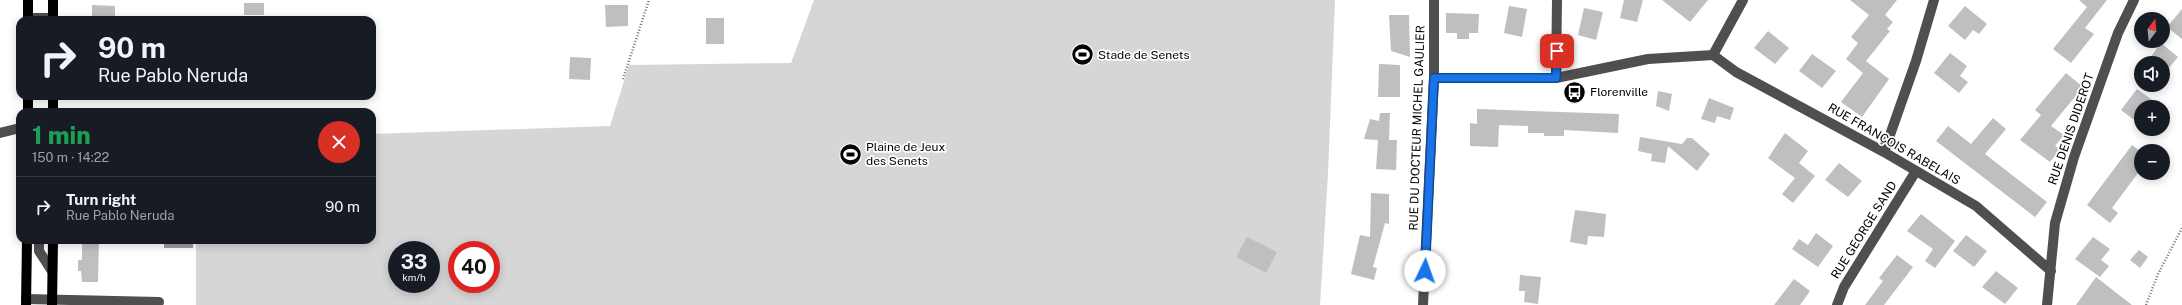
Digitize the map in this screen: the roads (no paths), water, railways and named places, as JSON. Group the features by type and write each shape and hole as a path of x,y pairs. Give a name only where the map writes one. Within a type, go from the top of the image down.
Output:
{"main road":[{"path":"28,0 28,16"},
{"path":"53,0 53,16"},
{"path":"26,244 26,302"},
{"path":"52,244 52,302"}],"street":[{"name":"RUE DU DOCTEUR MICHEL GAULIER","path":"1423,305 1434,78 1434,0"},
{"path":"1556,78 1557,0"},
{"path":"1434,78 1556,78 1648,59 1713,55 1743,0"},
{"path":"1884,152 1916,62 1934,0"},
{"name":"RUE DENIS DIDEROT","path":"2047,305 2055,223 2074,157 2118,33 2134,0"},
{"name":"RUE FRANÇOIS RABELAIS","path":"1713,55 1736,72 1884,152 1976,206 2051,271"},
{"path":"0,133 16,129"},
{"name":"RUE GEORGE SAND","path":"1837,305 1844,287 1916,171"},
{"path":"28,244 39,251 52,270"},
{"path":"39,244 39,251"},
{"path":"26,302 158,302 158,305"}],"place":[{"name":"Stade de Senets","path":"1082,55"},
{"name":"Florenville","path":"1574,92"},
{"name":"Plaine de Jeux des Senets","path":"850,154"}]}
